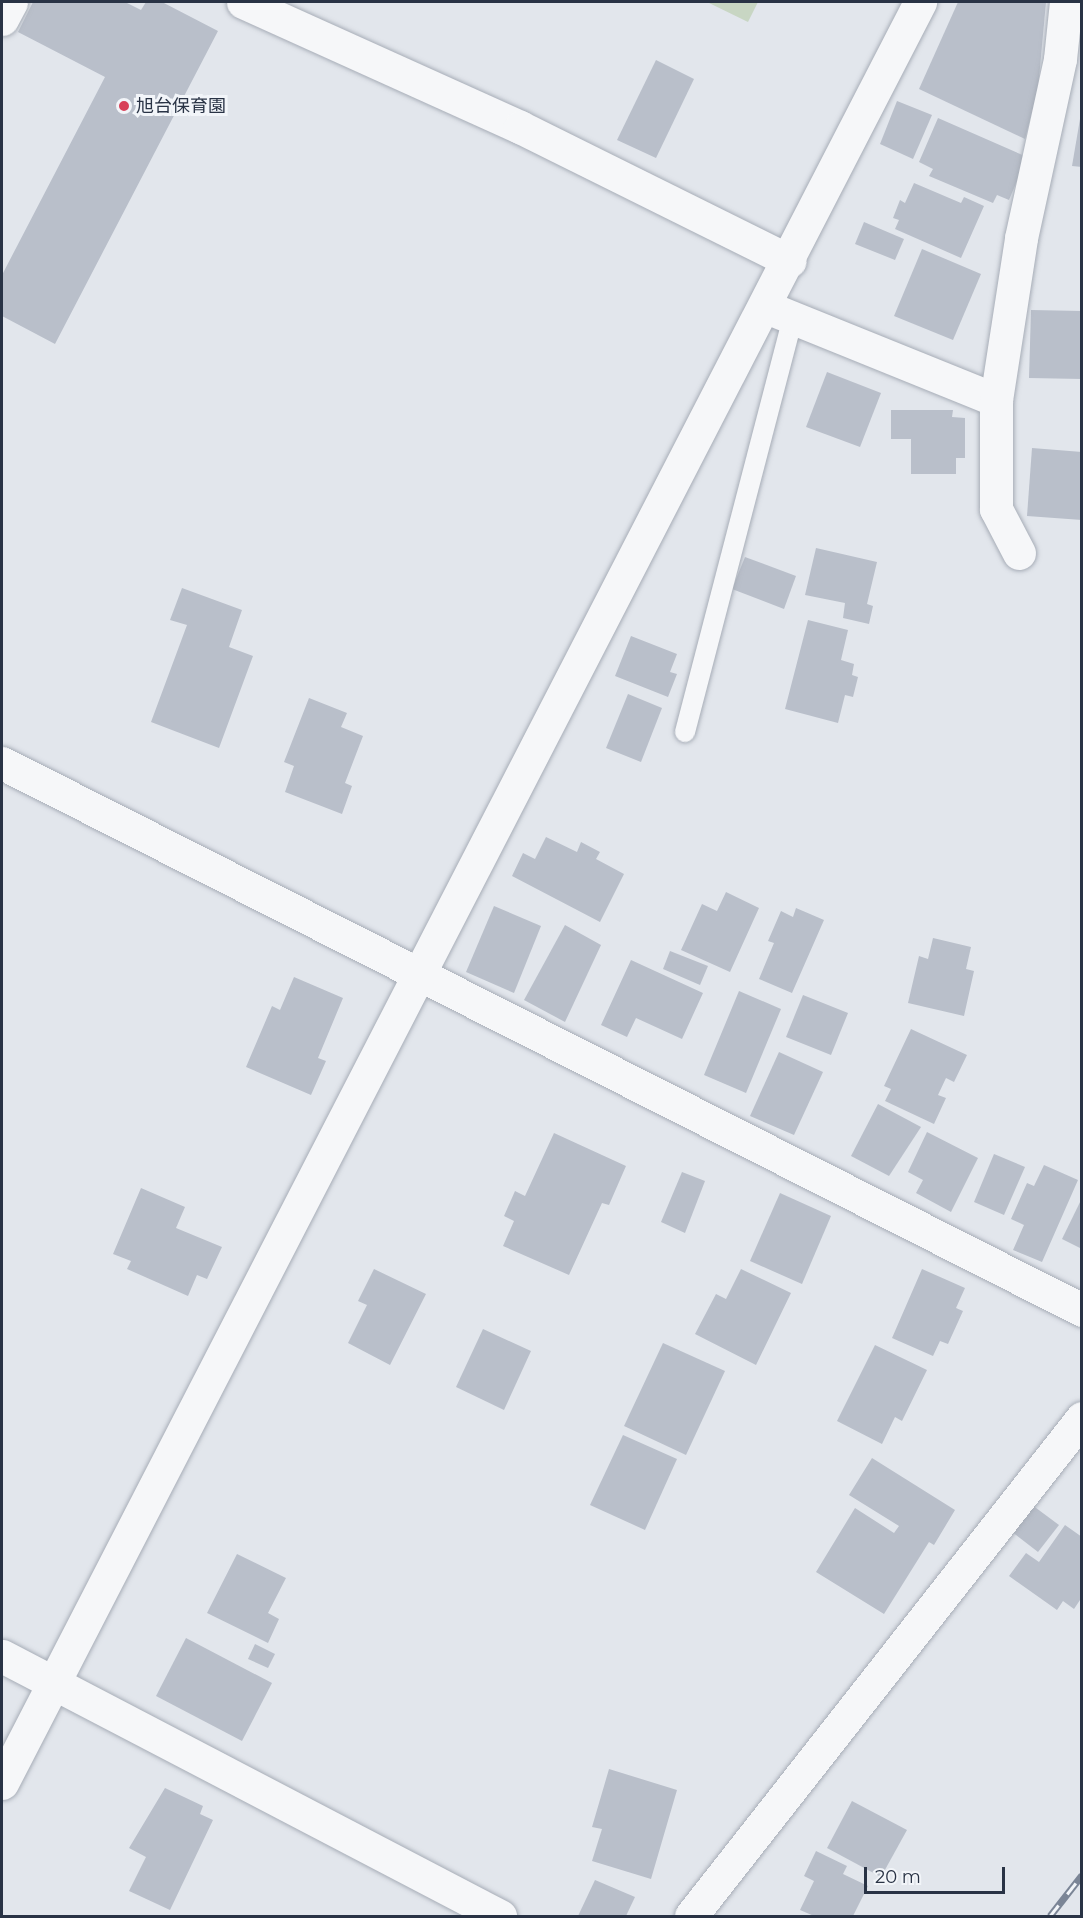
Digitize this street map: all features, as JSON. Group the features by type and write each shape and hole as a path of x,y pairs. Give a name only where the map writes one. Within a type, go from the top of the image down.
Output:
{"street":[{"path":"2,19 11,2"},
{"path":"243,2 520,127 790,261"},
{"path":"2,1783 418,977 780,312 790,261 920,2"},
{"path":"1019,553 996,509 996,400 1021,238 1060,58 1066,2"},
{"path":"780,312 996,400"},
{"path":"2,763 418,977 1082,1310"},
{"path":"691,1917 1082,1418"},
{"path":"2,1656 500,1917"}],"lane":[{"path":"685,732 780,312"}],"green space":[{"path":"707,2 758,2 748,22"}],"building":[{"path":"33,2 125,2 141,10 146,2 162,2 218,31 55,344 2,316 2,275 105,77 18,32"},
{"path":"958,2 1046,2 1038,89 1025,139 919,89"},
{"path":"656,60 694,79 656,158 617,140"},
{"path":"897,101 932,115 913,159 880,144"},
{"path":"938,118 1027,157 1009,200 997,195 993,203 929,176 933,169 919,162"},
{"path":"1080,119 1082,119 1082,167 1072,166"},
{"path":"914,183 961,203 964,197 984,206 961,258 895,229 899,220 893,218 900,200 905,203"},
{"path":"864,222 904,239 895,260 855,244"},
{"path":"922,249 981,274 953,340 894,316"},
{"path":"1031,310 1082,311 1082,379 1029,378"},
{"path":"827,372 881,393 860,447 806,427"},
{"path":"891,410 953,410 952,417 965,418 965,458 956,458 956,474 911,474 911,439 891,439"},
{"path":"1032,448 1082,452 1082,520 1027,516"},
{"path":"816,548 877,562 867,604 873,606 869,624 843,618 845,603 805,595"},
{"path":"745,557 796,576 784,609 732,589"},
{"path":"182,588 242,610 229,647 253,656 219,748 151,722 187,625 170,620"},
{"path":"808,620 848,630 841,660 854,664 852,675 858,677 853,697 845,695 838,723 785,709"},
{"path":"631,636 677,654 670,672 677,674 668,697 615,676"},
{"path":"628,694 662,708 641,762 606,748"},
{"path":"309,698 347,713 341,727 363,736 345,783 352,786 342,814 285,792 294,766 284,762"},
{"path":"546,837 577,852 581,842 600,852 596,859 624,874 600,922 512,876 523,853 535,859"},
{"path":"726,892 759,908 730,972 681,950 702,904 717,911"},
{"path":"494,906 541,926 514,993 466,972"},
{"path":"796,908 824,920 792,993 759,979 774,943 768,941 781,911 793,917"},
{"path":"565,925 601,945 565,1022 524,1000"},
{"path":"933,938 971,947 966,969 974,971 964,1016 908,1003 919,956 928,959"},
{"path":"670,951 708,966 700,985 663,969"},
{"path":"631,960 703,993 682,1039 636,1018 627,1037 601,1025"},
{"path":"294,977 343,998 318,1058 326,1061 311,1095 246,1067 272,1006 280,1010"},
{"path":"739,991 781,1009 746,1093 704,1075"},
{"path":"803,995 848,1013 831,1055 786,1037"},
{"path":"911,1029 967,1055 954,1082 946,1078 938,1095 946,1098 934,1124 885,1101 891,1089 884,1086"},
{"path":"779,1052 823,1072 794,1135 750,1116"},
{"path":"878,1104 921,1127 889,1176 851,1156"},
{"path":"927,1132 978,1158 951,1212 916,1193 923,1180 908,1172"},
{"path":"554,1133 626,1166 609,1205 602,1203 569,1275 503,1246 514,1221 504,1216 515,1191 525,1196"},
{"path":"994,1154 1025,1167 1004,1215 974,1202"},
{"path":"1044,1165 1078,1180 1042,1262 1013,1250 1024,1225 1011,1219 1027,1183 1034,1186"},
{"path":"682,1172 705,1181 685,1233 661,1222"},
{"path":"141,1188 185,1207 176,1228 222,1247 207,1279 197,1275 188,1296 127,1269 131,1261 113,1254"},
{"path":"780,1193 831,1216 802,1284 750,1261"},
{"path":"1082,1198 1082,1249 1062,1239"},
{"path":"374,1269 426,1294 390,1365 348,1343 367,1305 358,1301"},
{"path":"741,1269 791,1293 756,1365 695,1334 716,1294 726,1299"},
{"path":"922,1269 965,1288 956,1308 963,1311 948,1344 940,1341 933,1356 892,1338"},
{"path":"483,1329 531,1351 504,1410 456,1387"},
{"path":"663,1343 725,1371 686,1455 624,1426"},
{"path":"875,1345 927,1370 902,1421 895,1417 882,1444 837,1421"},
{"path":"623,1435 677,1459 645,1530 590,1505"},
{"path":"872,1458 955,1510 934,1545 929,1542 884,1614 816,1572 855,1508 894,1533 899,1526 849,1495"},
{"path":"1028,1502 1059,1525 1038,1552 1007,1528"},
{"path":"1065,1525 1082,1537 1082,1597 1074,1609 1063,1601 1057,1610 1009,1576 1026,1553 1039,1562"},
{"path":"237,1554 286,1578 268,1613 279,1619 268,1643 207,1613"},
{"path":"186,1638 272,1683 242,1741 156,1696"},
{"path":"255,1644 275,1654 268,1668 248,1659"},
{"path":"609,1769 677,1790 651,1879 592,1861 602,1829 592,1827"},
{"path":"165,1788 203,1806 200,1814 213,1820 170,1910 129,1891 146,1857 129,1848"},
{"path":"852,1801 907,1830 881,1877 827,1848"},
{"path":"816,1851 847,1866 843,1874 868,1886 853,1916 814,1916 800,1910 814,1881 804,1876"},
{"path":"595,1880 635,1897 626,1916 578,1916"}],"railway":[{"path":"1050,1916 1082,1875"}],"place":[{"name":"旭台保育園","path":"124,106"}]}
